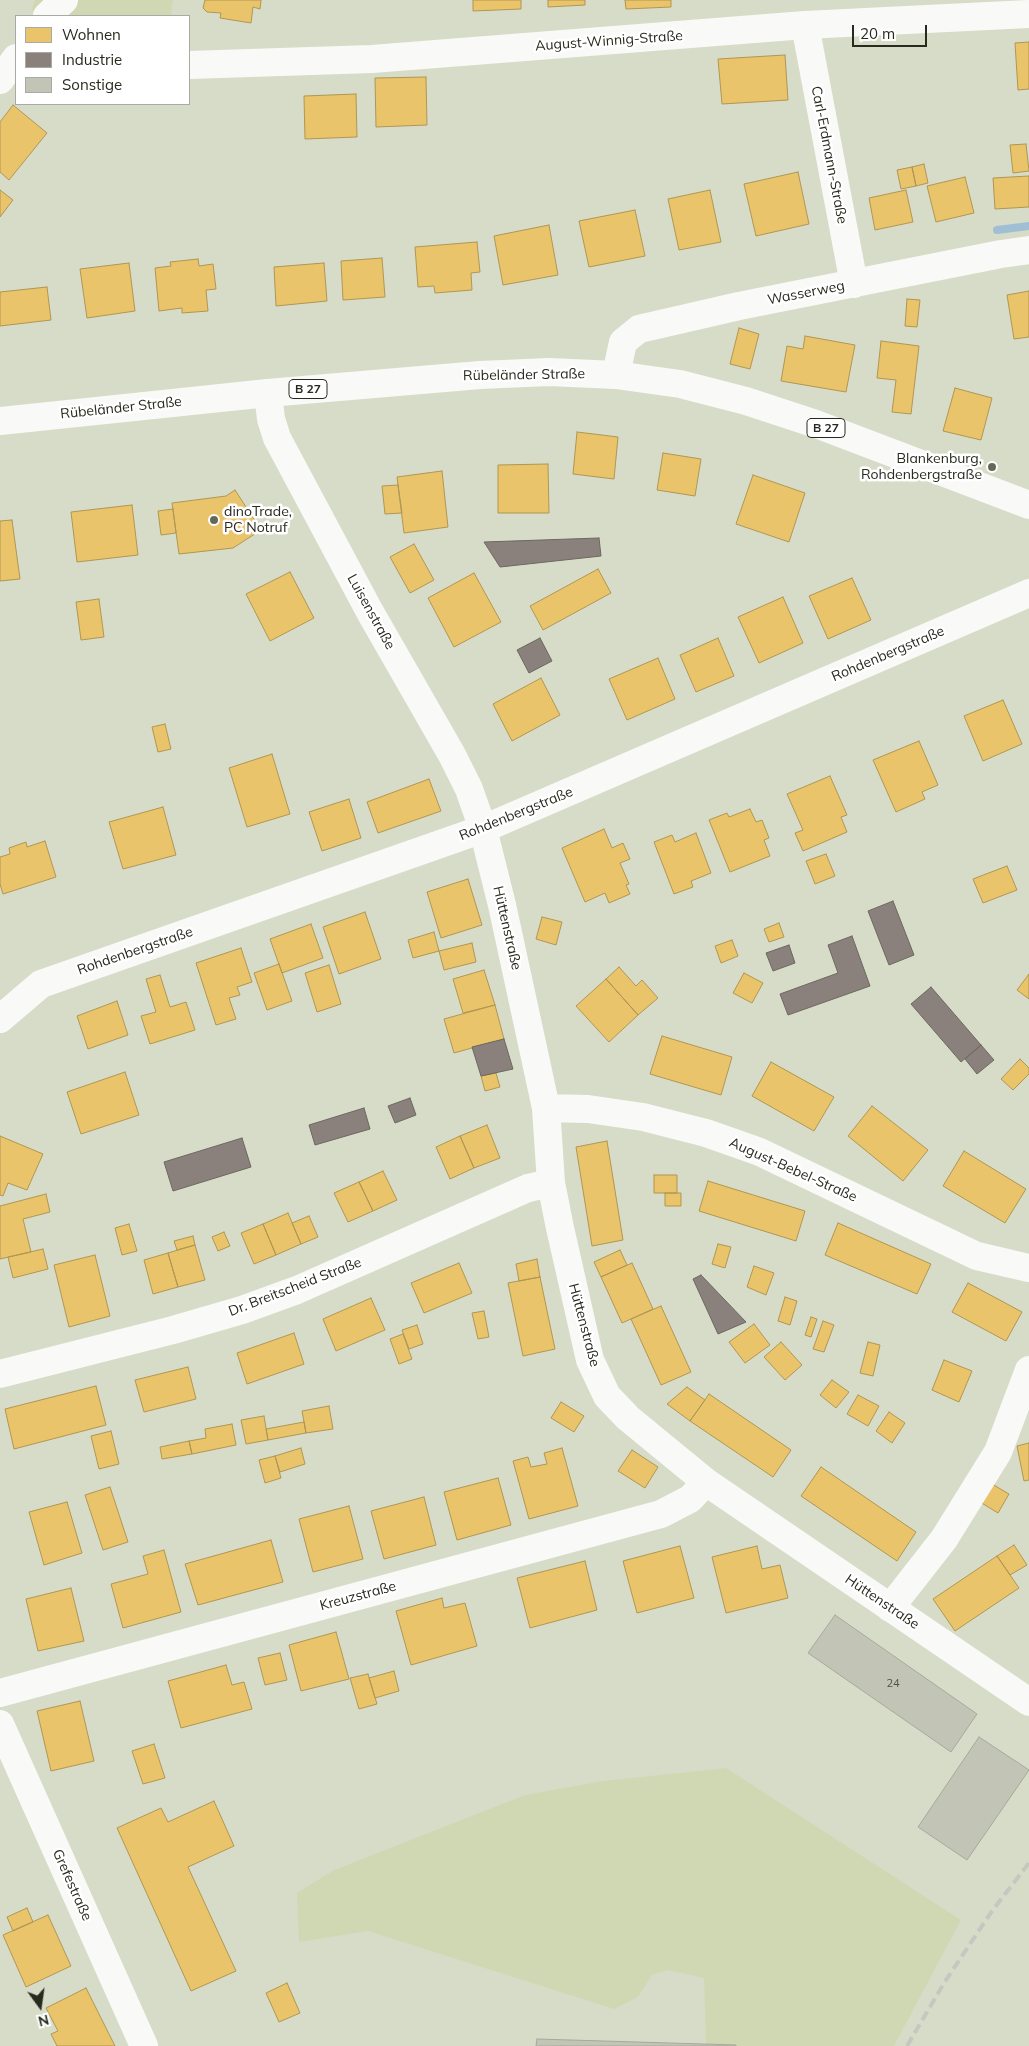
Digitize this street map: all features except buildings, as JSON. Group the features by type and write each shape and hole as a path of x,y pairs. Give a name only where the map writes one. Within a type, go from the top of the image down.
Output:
{"street":[{"path":"48,15 64,0"},
{"name":"August-Winnig-Straße","path":"190,64 372,59 805,26 1029,14"},
{"name":"Carl-Erdmann-Straße","path":"805,26 854,284"},
{"name":"Wasserweg","path":"616,375 623,342 639,329 739,306 1029,250"},
{"name":"Rübeländer Straße","path":"0,421 268,393 520,373 549,372 616,375 680,384 746,401 808,421 1029,505"},
{"name":"Luisenstraße","path":"268,393 271,419 277,438 370,612 452,756 469,789 483,829"},
{"name":"Rohdenbergstraße","path":"0,1019 41,984 483,829 1029,593"},
{"name":"Hüttenstraße","path":"483,829 502,905 546,1108 551,1183 560,1228 590,1360 607,1396 628,1418 706,1482 1029,1702"},
{"name":"August-Bebel-Straße","path":"546,1108 588,1109 642,1117 706,1133 760,1152 977,1256 1029,1268"},
{"name":"Dr. Breitscheid Straße","path":"0,1374 173,1330 242,1310 297,1290 528,1188 551,1183"},
{"path":"890,1608 944,1539 998,1452 1029,1370"},
{"name":"Kreuzstraße","path":"0,1693 661,1514 690,1499 706,1482"},
{"name":"Grefestraße","path":"0,1724 144,2046"}],"green space":[{"path":"35,0 173,0 171,15 35,15 32,9"},
{"path":"726,1768 961,1920 894,2046 736,2046 706,2044 704,1978 668,1970 652,1975 638,1997 614,2009 368,1931 299,1942 297,1893 334,1870 525,1795 603,1781"}],"waterway":[{"path":"997,230 1029,226"}],"railway":[{"path":"907,2046 944,1983 992,1911 1029,1863"}],"place":[{"name":"Blankenburg, Rohdenbergstraße","path":"992,467"},
{"name":"dinoTrade, PC Notruf","path":"214,520"}]}
